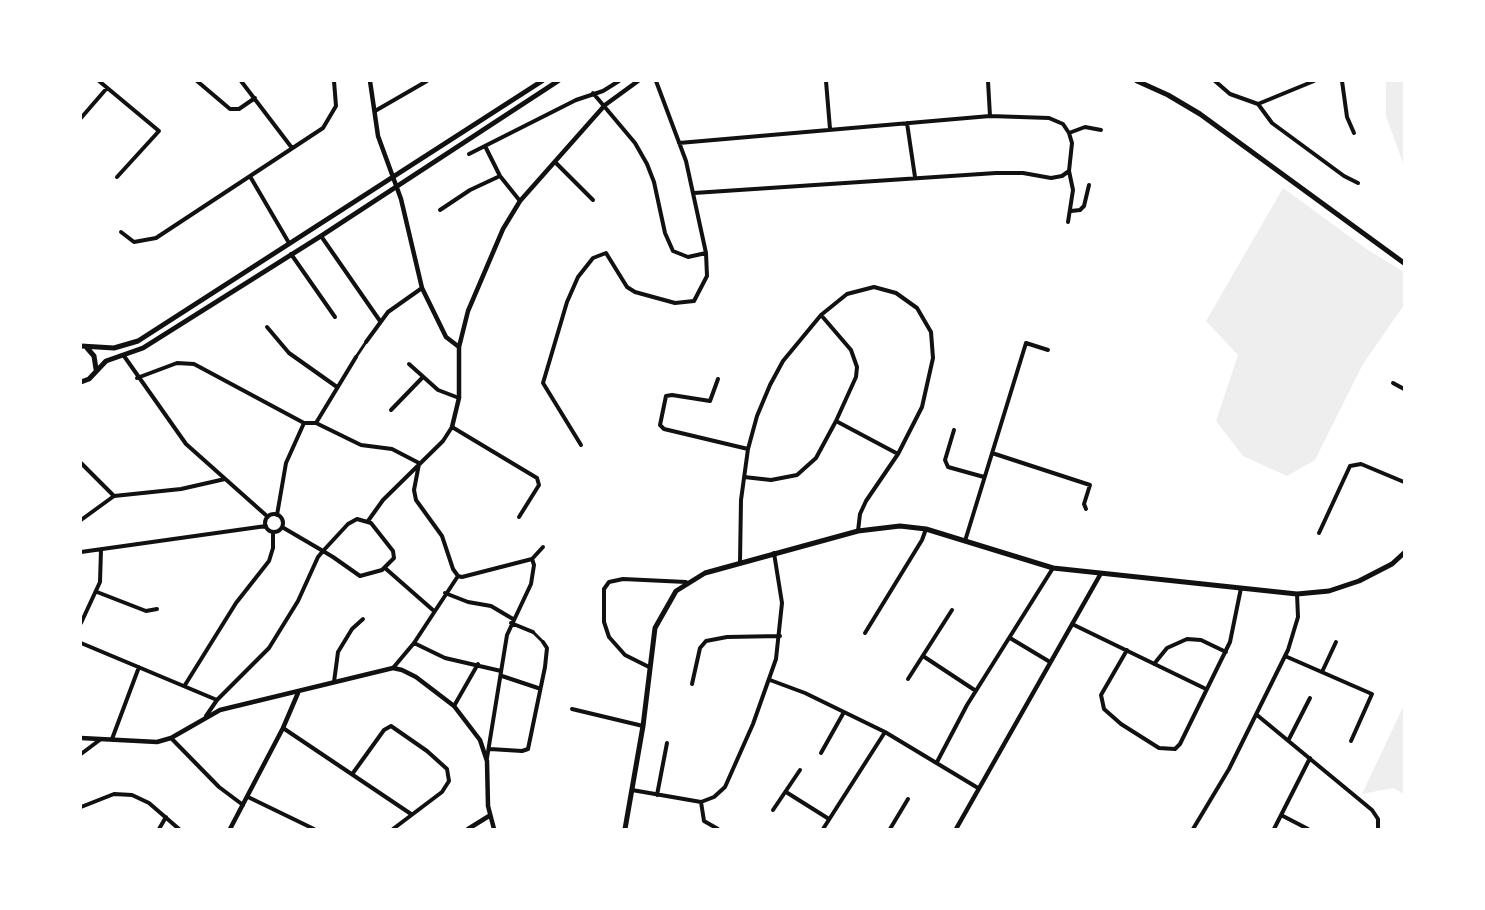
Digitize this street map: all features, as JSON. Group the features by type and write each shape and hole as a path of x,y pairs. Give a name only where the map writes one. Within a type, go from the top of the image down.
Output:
{"main road":[{"path":"83,347 114,348 138,341 542,81"},
{"path":"81,382 89,379 95,370 106,362 149,344 321,236 558,81"},
{"path":"1137,81 1168,95 1200,114 1404,263"},
{"path":"83,347 94,356 95,370"},
{"path":"626,829 643,726 652,640 661,614 676,591 686,582 705,573 858,531 900,525 926,529 1053,568 1100,575 1297,594 1329,591 1359,581 1392,564 1404,553"}],"street":[{"path":"99,81 159,131 117,177"},
{"path":"197,81 230,109 239,109 255,98"},
{"path":"241,81 292,148"},
{"path":"121,232 134,242 156,238 251,178 323,128 330,117 337,97 334,81"},
{"path":"370,81 378,136 396,186 422,288 446,337 459,347"},
{"path":"375,111 427,81"},
{"path":"469,154 619,81"},
{"path":"368,521 383,500 443,441 452,427 459,398 459,347 468,312 485,271 520,201 605,105 639,81"},
{"path":"581,445 543,383 567,302 578,277 593,258 606,253 616,265 623,282 635,292 675,303 688,303 698,297 705,284 708,268 694,193 679,143 656,81"},
{"path":"826,81 830,129"},
{"path":"988,81 990,116"},
{"path":"1215,81 1230,94 1258,104 1272,123 1344,176 1358,183"},
{"path":"1258,104 1314,81"},
{"path":"1342,81 1347,117 1354,133"},
{"path":"81,118 107,88"},
{"path":"593,93 635,143 651,172 665,233 673,251 688,257 706,253"},
{"path":"679,143 990,116 1049,118 1063,124 1072,143 1069,171 1073,190 1068,222"},
{"path":"907,123 915,177"},
{"path":"1069,133 1085,127 1101,130"},
{"path":"484,146 500,176 520,201"},
{"path":"555,162 593,200"},
{"path":"694,193 996,173 1023,173 1051,178 1062,176 1069,171"},
{"path":"440,210 470,190 500,176"},
{"path":"251,178 290,244"},
{"path":"1071,211 1080,210 1084,206 1089,185"},
{"path":"321,236 380,321"},
{"path":"291,254 335,317"},
{"path":"740,562 744,477 748,449 757,416 770,385 783,361 821,315 847,294 874,287 890,290 917,308 928,325 933,350 927,392 898,454 866,501 860,514 858,531"},
{"path":"316,423 380,321 400,302 422,288"},
{"path":"744,477 771,480 797,475 816,458 836,421 856,377 857,367 851,350 821,315"},
{"path":"267,327 289,353 337,387"},
{"path":"965,542 1026,343 1048,350"},
{"path":"124,356 137,378 186,444 268,517"},
{"path":"137,378 177,363 194,364 304,423 316,423 361,446 392,449 419,463"},
{"path":"409,364 438,390 459,398"},
{"path":"391,410 423,377"},
{"path":"718,379 710,401 666,396 660,425 664,429 748,449"},
{"path":"1393,383 1404,388"},
{"path":"836,421 898,454"},
{"path":"277,515 286,463 304,423"},
{"path":"452,427 537,478 539,485 519,518"},
{"path":"954,430 945,460 948,467 984,477"},
{"path":"992,453 1090,485 1084,504 1086,509"},
{"path":"81,463 114,496"},
{"path":"419,463 415,495 442,536 453,569 458,576 462,577 532,559 543,547"},
{"path":"1318,533 1350,466 1361,464 1404,482"},
{"path":"81,520 114,496 181,489 226,478"},
{"path":"268,517 277,515"},
{"path":"277,515 282,520 282,527"},
{"path":"266,526 268,517"},
{"path":"206,716 217,700 254,666 273,642 323,551 353,520 368,521 385,538 394,555 385,568 360,576 323,551 282,527"},
{"path":"81,552 266,526 273,532 273,548 268,561 236,603 185,686"},
{"path":"273,532 282,527"},
{"path":"865,633 922,540 926,529"},
{"path":"81,623 97,592 102,574 101,550"},
{"path":"632,790 701,802 714,797 725,787 770,680 780,636 782,603 774,554"},
{"path":"494,829 489,816 487,758 490,749 491,726 512,621 531,584 534,569 532,559"},
{"path":"385,568 434,611"},
{"path":"937,762 976,691 1053,568"},
{"path":"956,829 1100,575"},
{"path":"393,668 414,644 458,576"},
{"path":"649,667 625,655 609,637 603,600 604,589 609,582 623,579 686,582"},
{"path":"1127,650 1101,695 1104,710 1121,724 1159,748 1174,749 1180,744 1226,652 1235,625 1241,588"},
{"path":"97,592 141,610 157,609"},
{"path":"445,594 468,602 491,606 533,632 543,642 546,652 528,749 522,751 490,749"},
{"path":"1193,829 1222,782 1285,656 1298,617 1297,594"},
{"path":"908,679 952,610"},
{"path":"334,682 338,652 348,634 363,619"},
{"path":"1072,624 1206,689"},
{"path":"692,684 700,648 706,641 780,636"},
{"path":"1010,638 1050,662"},
{"path":"1154,664 1167,648 1187,639 1201,640 1226,652"},
{"path":"81,642 217,700"},
{"path":"1322,672 1336,642"},
{"path":"414,644 445,658 478,664 538,688"},
{"path":"923,656 976,691"},
{"path":"1285,656 1372,694 1351,741"},
{"path":"454,706 478,664"},
{"path":"112,739 139,667"},
{"path":"81,738 147,742 171,738 220,710 298,693 393,668 416,677 454,706 474,729 487,758"},
{"path":"770,680 885,732 978,788"},
{"path":"230,829 283,728 298,693"},
{"path":"1289,739 1310,698"},
{"path":"572,709 643,726"},
{"path":"821,753 844,712"},
{"path":"1257,715 1359,798 1378,819 1378,829"},
{"path":"353,773 388,726 396,728 414,740 443,765 449,774 442,792 393,829"},
{"path":"283,728 411,814"},
{"path":"823,829 885,732"},
{"path":"171,738 206,775 243,805"},
{"path":"81,754 102,739"},
{"path":"657,795 667,743"},
{"path":"1274,829 1310,758"},
{"path":"774,810 800,770"},
{"path":"786,792 829,819"},
{"path":"81,806 103,797 124,794 149,803 180,829"},
{"path":"248,797 314,829"},
{"path":"890,829 908,799"},
{"path":"701,802 704,821 718,829"},
{"path":"1281,815 1308,829"},
{"path":"468,829 489,816"},
{"path":"159,829 166,817"}],"shaded area":[{"path":"1386,81 1404,81 1404,166 1386,116"},
{"path":"1283,188 1368,250 1404,272 1404,305 1363,364 1315,460 1287,476 1243,456 1216,421 1238,355 1206,321"},
{"path":"1404,705 1404,794 1393,788 1362,794"}]}
